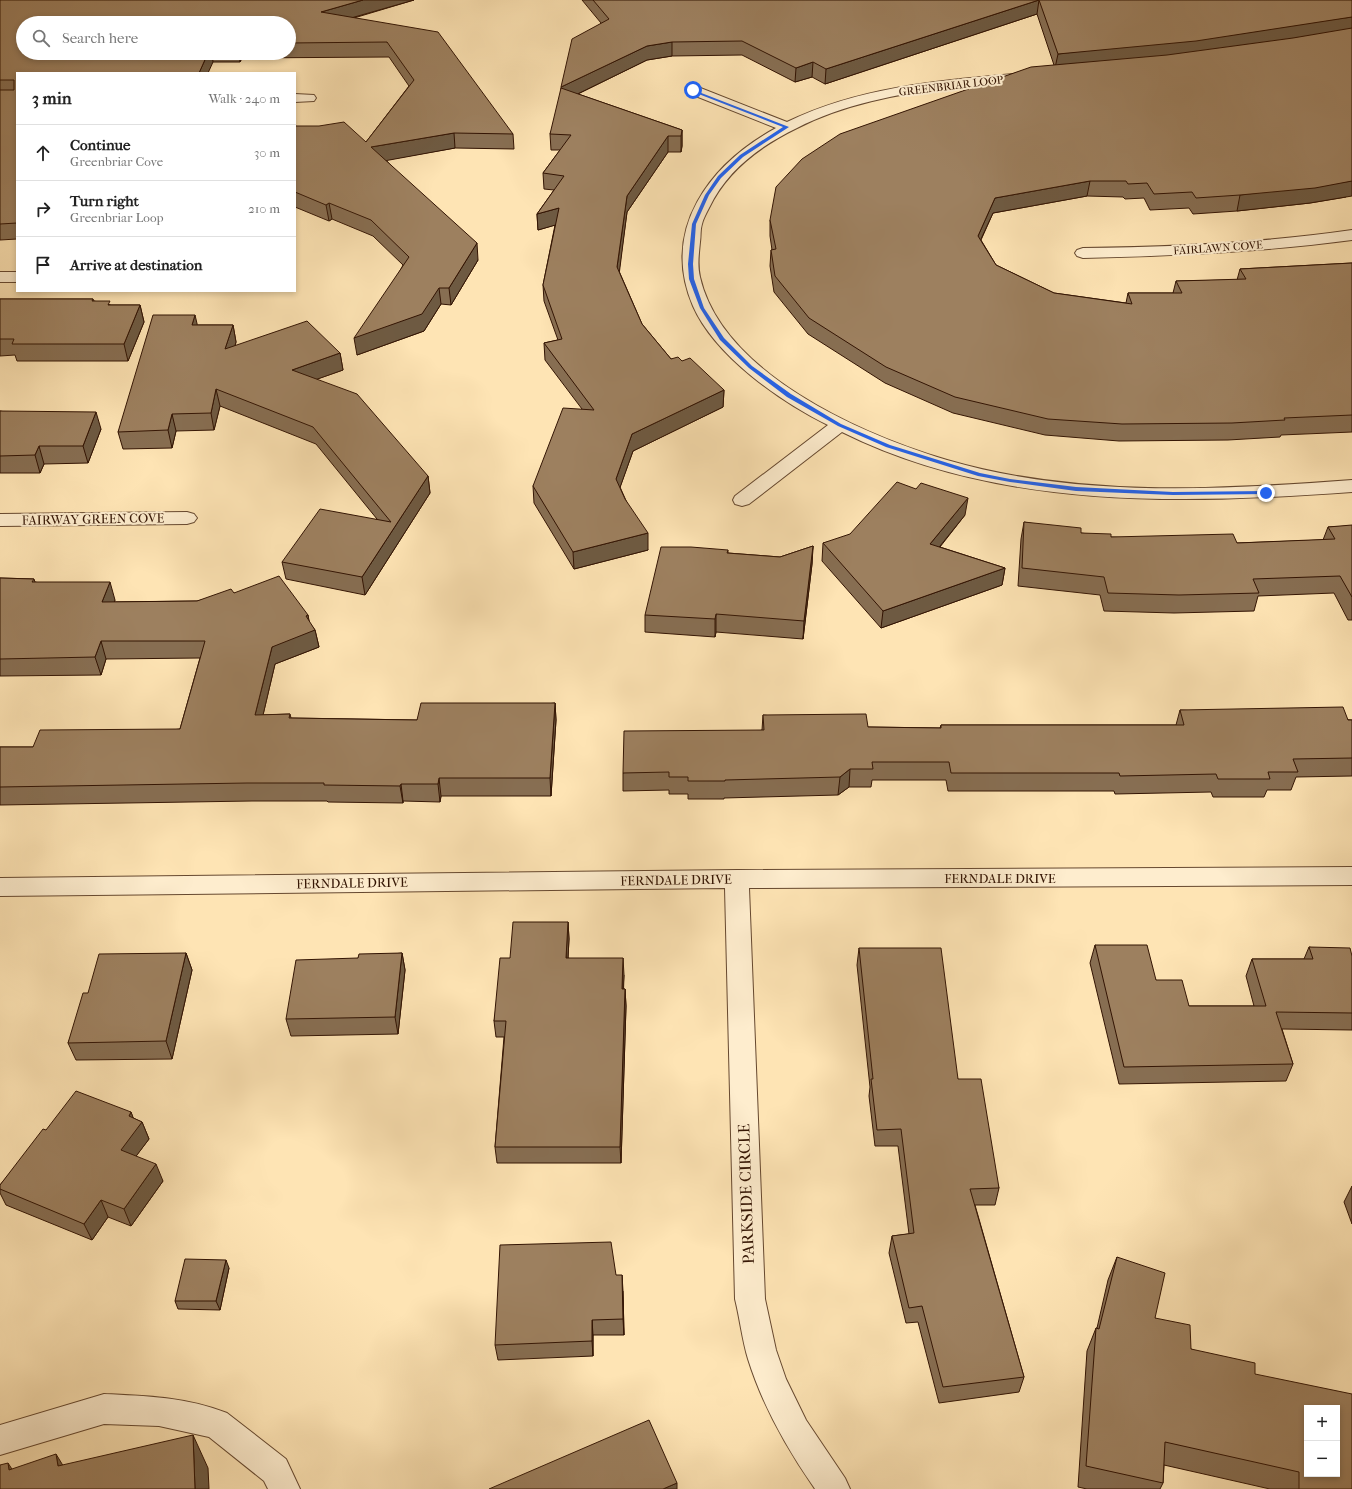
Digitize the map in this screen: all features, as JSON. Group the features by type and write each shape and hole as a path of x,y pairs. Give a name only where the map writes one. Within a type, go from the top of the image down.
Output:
{"street":[{"name":"GREENBRIAR LOOP","path":"1039,76 946,84 904,90 834,109 786,127 742,156 720,177 707,195 694,224 690,264 692,279 702,308 722,339 746,363 789,395 840,425 888,446 978,474 1010,481 1076,489 1173,493 1266,493 1352,486"},
{"path":"693,90 786,127"},
{"name":"FAIRLAWN COVE","path":"1083,253 1166,252 1247,247 1352,235"},
{"path":"0,277 16,277"},
{"path":"742,500 840,425"},
{"name":"FAIRWAY GREEN COVE","path":"0,520 187,518"},
{"name":"FERNDALE DRIVE","path":"0,887 737,879 1352,876"},
{"name":"PARKSIDE CIRCLE","path":"737,879 750,1299 766,1366 779,1398 815,1465 834,1489"},
{"path":"0,1440 104,1409 159,1411 216,1424 275,1470 284,1489"}],"building":[{"path":"0,0 363,0 321,12 438,32 513,134 454,133 371,147 477,243 449,288 439,288 422,314 354,338 409,257 371,220 329,203 326,205 296,192 296,126 319,126 344,122 366,142 414,80 387,42 296,43 296,16 16,16 16,60 205,60 199,72 16,72 16,223 0,224 0,90 14,90 14,80 0,80"},
{"path":"593,0 1039,0 826,69 813,62 796,68 742,41 672,42 647,46 561,87 572,39 609,19"},
{"path":"1039,0 1352,0 1352,17 1196,41 1058,54"},
{"path":"1352,28 1352,181 1315,188 1196,198 1192,192 1154,194 1147,183 1128,184 1126,181 1090,181 995,198 978,236 996,265 1054,293 1132,304 1128,293 1182,293 1176,281 1246,279 1240,269 1352,263 1352,415 1284,418 1285,420 1232,423 1122,424 1048,419 955,397 886,367 809,318 775,276 771,250 776,249 770,220 776,187 802,159 840,134 1031,67 1167,55 1293,38"},
{"path":"561,88 682,130 681,136 668,136 627,196 617,267 642,324 671,359 678,357 682,361 690,358 724,390 632,434 616,479 625,499 648,533 573,552 533,486 563,408 594,410 544,343 562,339 543,285 559,208 537,214 564,176 543,173 571,135 550,134"},
{"path":"0,299 93,299 92,301 110,301 108,305 140,305 124,344 12,344 14,339 0,339"},
{"path":"153,315 195,315 192,325 233,325 225,349 307,321 340,353 292,370 357,394 428,476 362,577 282,562 320,509 391,522 313,427 216,389 211,413 172,414 168,430 118,432"},
{"path":"0,411 96,412 83,446 39,446 35,455 0,456"},
{"path":"897,482 916,489 921,483 968,498 930,544 1005,568 883,611 823,543 850,534"},
{"path":"1024,522 1081,528 1081,533 1111,534 1111,537 1233,534 1237,543 1335,539 1328,527 1352,525 1352,597 1340,576 1253,579 1259,593 1179,595 1108,593 1104,577 1022,568"},
{"path":"813,546 804,621 716,614 715,619 645,615 661,547 691,547 728,550 727,553 780,557"},
{"path":"279,576 308,615 306,616 315,630 272,647 255,715 290,714 289,718 417,720 421,703 555,703 550,778 439,778 438,784 401,784 400,786 324,785 324,783 247,783 0,787 0,747 33,747 40,730 180,729 205,641 101,641 95,657 0,659 0,578 34,579 32,582 110,582 102,602 197,601 231,589 234,593"},
{"path":"1343,707 1348,720 1352,720 1352,758 1293,759 1298,772 1268,772 1270,779 1218,779 1216,774 1120,776 1119,773 951,773 949,762 872,762 873,769 850,769 840,777 725,781 688,781 688,777 669,777 669,772 623,773 624,731 764,730 763,715 866,714 868,727 941,728 941,725 1184,725 1180,710"},
{"path":"513,922 568,922 566,958 623,958 622,989 625,989 620,1147 495,1147 506,1021 494,1021 500,958 510,958"},
{"path":"1095,945 1147,945 1156,980 1182,980 1189,1006 1266,1006 1252,959 1313,959 1309,947 1350,948 1352,956 1352,1013 1276,1012 1293,1064 1124,1067"},
{"path":"859,948 941,948 958,1079 981,1079 999,1188 970,1189 1024,1377 943,1387 922,1306 909,1308 892,1236 914,1233 901,1129 877,1130"},
{"path":"186,953 166,1041 68,1043 83,993 88,993 99,954"},
{"path":"402,953 395,1017 286,1019 296,960 358,958 359,954"},
{"path":"76,1091 131,1112 129,1116 142,1122 121,1150 156,1164 124,1209 101,1200 84,1224 0,1189 0,1185 43,1129 46,1130"},
{"path":"611,1242 616,1275 622,1275 623,1319 592,1320 592,1341 495,1345 500,1245"},
{"path":"1117,1257 1165,1273 1155,1318 1190,1325 1191,1349 1255,1363 1255,1374 1352,1394 1352,1489 1299,1489 1299,1472 1165,1442 1163,1483 1086,1466 1096,1328 1099,1329"},
{"path":"185,1259 226,1260 216,1301 175,1301"},
{"path":"649,1420 677,1483 663,1489 489,1489"},
{"path":"193,1435 195,1489 0,1489 0,1465 8,1463 9,1470 56,1454 58,1466"}],"route":[{"path":"693,90 786,127 742,156 720,177 707,195 694,224 690,264 692,279 702,308 722,339 750,367 789,395 840,425 888,446 946,465 1010,481 1076,489 1173,493 1266,493"}]}
